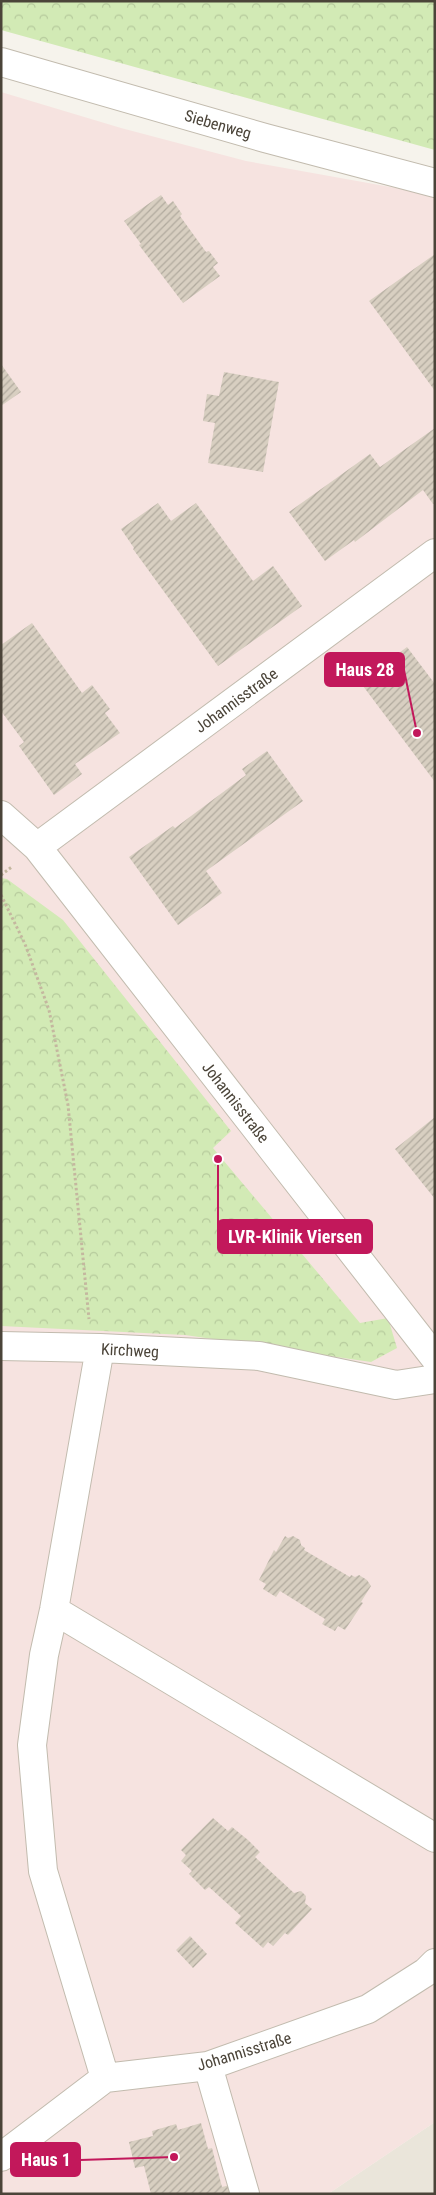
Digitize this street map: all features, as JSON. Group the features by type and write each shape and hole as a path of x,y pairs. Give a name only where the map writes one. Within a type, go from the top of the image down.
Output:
{"street":[{"name":"Siebenweg","path":"1,62 265,138 435,183"},
{"name":"Johannisstraße","path":"37,847 435,553"},
{"name":"Johannisstraße","path":"1,815 37,847 435,1358"},
{"name":"Kirchweg","path":"1,1346 96,1348 259,1356 396,1385 435,1379"},
{"path":"1,2157 106,2078 43,1871 32,1745 44,1655 54,1610 96,1348"},
{"path":"54,1610 435,1838"},
{"name":"Johannisstraße","path":"106,2078 208,2066 368,2010 426,1972 435,1963"},
{"path":"208,2066 245,2194"}],"path":[{"path":"1,895 25,944 49,1010 68,1104 96,1348"}],"shaded area":[{"path":"1,92 121,128 246,161 435,195 435,2122 328,2194 1,2194"},
{"path":"435,2122 435,2194 328,2194"}],"green space":[{"path":"1,1 435,1 435,150 1,30"},
{"path":"1,878 7,879 63,920 231,1131 213,1148 360,1323 388,1318 397,1348 371,1362 185,1335 1,1326"}],"building":[{"path":"161,195 168,205 173,201 182,214 180,216 206,252 209,251 218,263 213,267 220,276 183,303 139,245 141,244 124,221"},
{"path":"435,254 435,391 369,301"},
{"path":"1,364 21,392 1,406"},
{"path":"224,372 279,382 263,472 208,463 215,423 203,421 207,394 219,396"},
{"path":"435,428 435,503 433,504 423,490 355,542 354,540 325,561 289,512 370,454 380,467"},
{"path":"158,503 171,521 196,503 253,581 273,566 302,606 218,666 133,549 121,529"},
{"path":"32,623 82,693 92,685 110,709 105,713 120,733 75,764 82,774 54,795 19,746 24,742 1,711 1,645"},
{"path":"407,647 435,684 435,782 360,682"},
{"path":"267,751 303,801 206,871 222,893 178,925 129,857 173,826 175,828 246,775 242,769"},
{"path":"435,1117 435,1199 395,1149"},
{"path":"285,1536 288,1538 293,1536 300,1540 301,1545 305,1548 304,1550 350,1577 351,1575 355,1577 359,1575 367,1580 371,1586 361,1602 363,1603 345,1630 338,1626 335,1631 322,1624 325,1619 280,1591 276,1597 263,1589 266,1584 259,1580 274,1550 276,1552"},
{"path":"213,1818 228,1831 232,1827 248,1840 260,1852 255,1857 294,1893 301,1891 306,1896 305,1903 312,1909 288,1935 285,1933 273,1946 268,1942 263,1948 235,1923 241,1916 209,1887 205,1890 189,1874 192,1871 181,1861 186,1855 181,1850"},
{"path":"190,1936 207,1954 193,1968 176,1950"},
{"path":"201,2123 208,2149 212,2148 222,2187 230,2185 232,2194 151,2194 144,2166 135,2168 129,2142 153,2136 152,2131 176,2124 178,2130"}],"place":[{"name":"Haus 28","path":"417,733"},
{"name":"LVR-Klinik Viersen","path":"218,1159"},
{"name":"Haus 1","path":"174,2157"}]}
